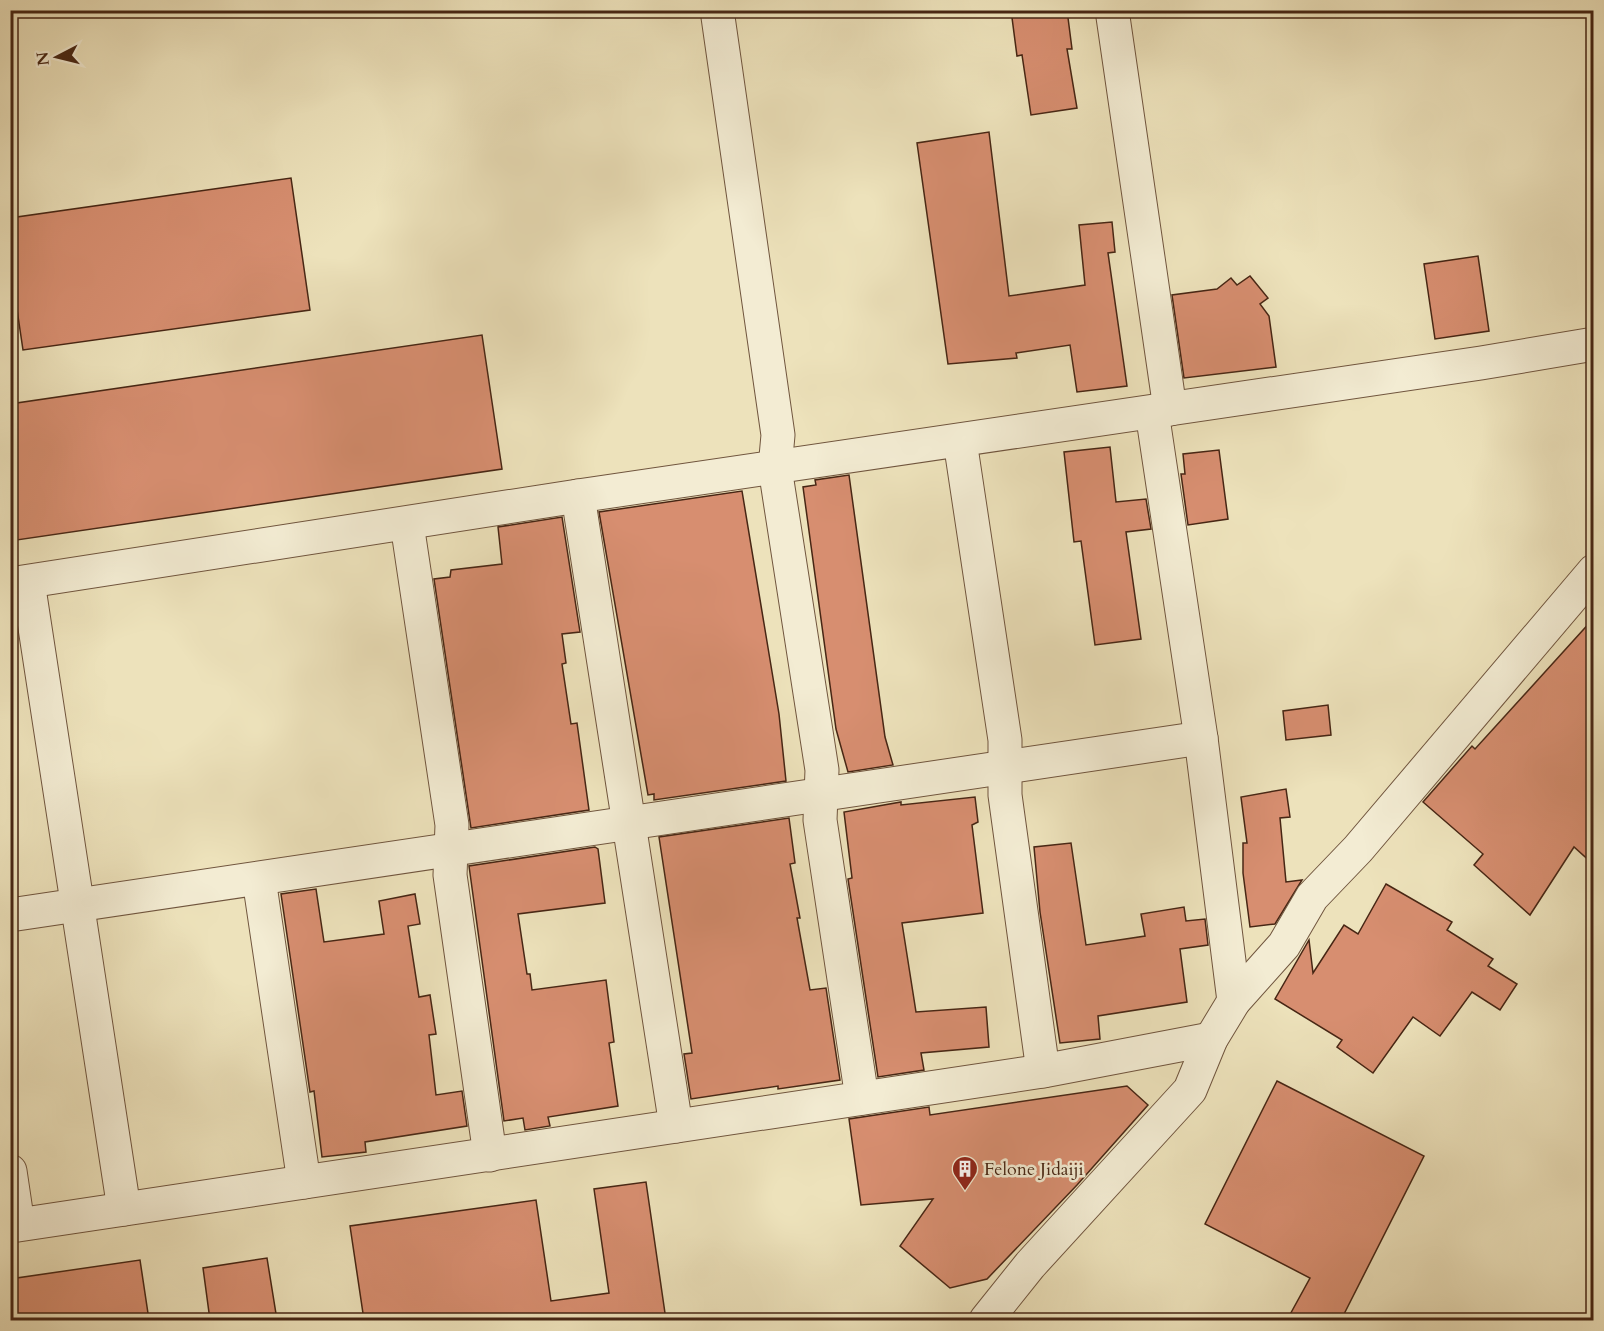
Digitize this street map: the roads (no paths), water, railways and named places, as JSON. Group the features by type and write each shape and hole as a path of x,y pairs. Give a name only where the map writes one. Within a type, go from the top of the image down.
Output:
{"street":[{"path":"717,10 778,435 776,468 822,770 820,820 862,1098"},
{"path":"1112,10 1234,1001"},
{"path":"124,1209 78,905 19,583 578,496 1161,411 1593,344"},
{"path":"960,441 1005,740 1005,795 1043,1071"},
{"path":"578,496 676,1126"},
{"path":"407,524 452,825 450,875 490,1155"},
{"path":"986,1320 1030,1265 1190,1090 1211,1039 1234,1001 1284,945 1312,897 1358,849 1593,571"},
{"path":"10,915 1201,738"},
{"path":"259,879 304,1182"},
{"path":"10,1171 18,1225 1043,1071 1211,1039"}],"place":[{"name":"Felone Jidaiji","path":"965,1192"}]}
